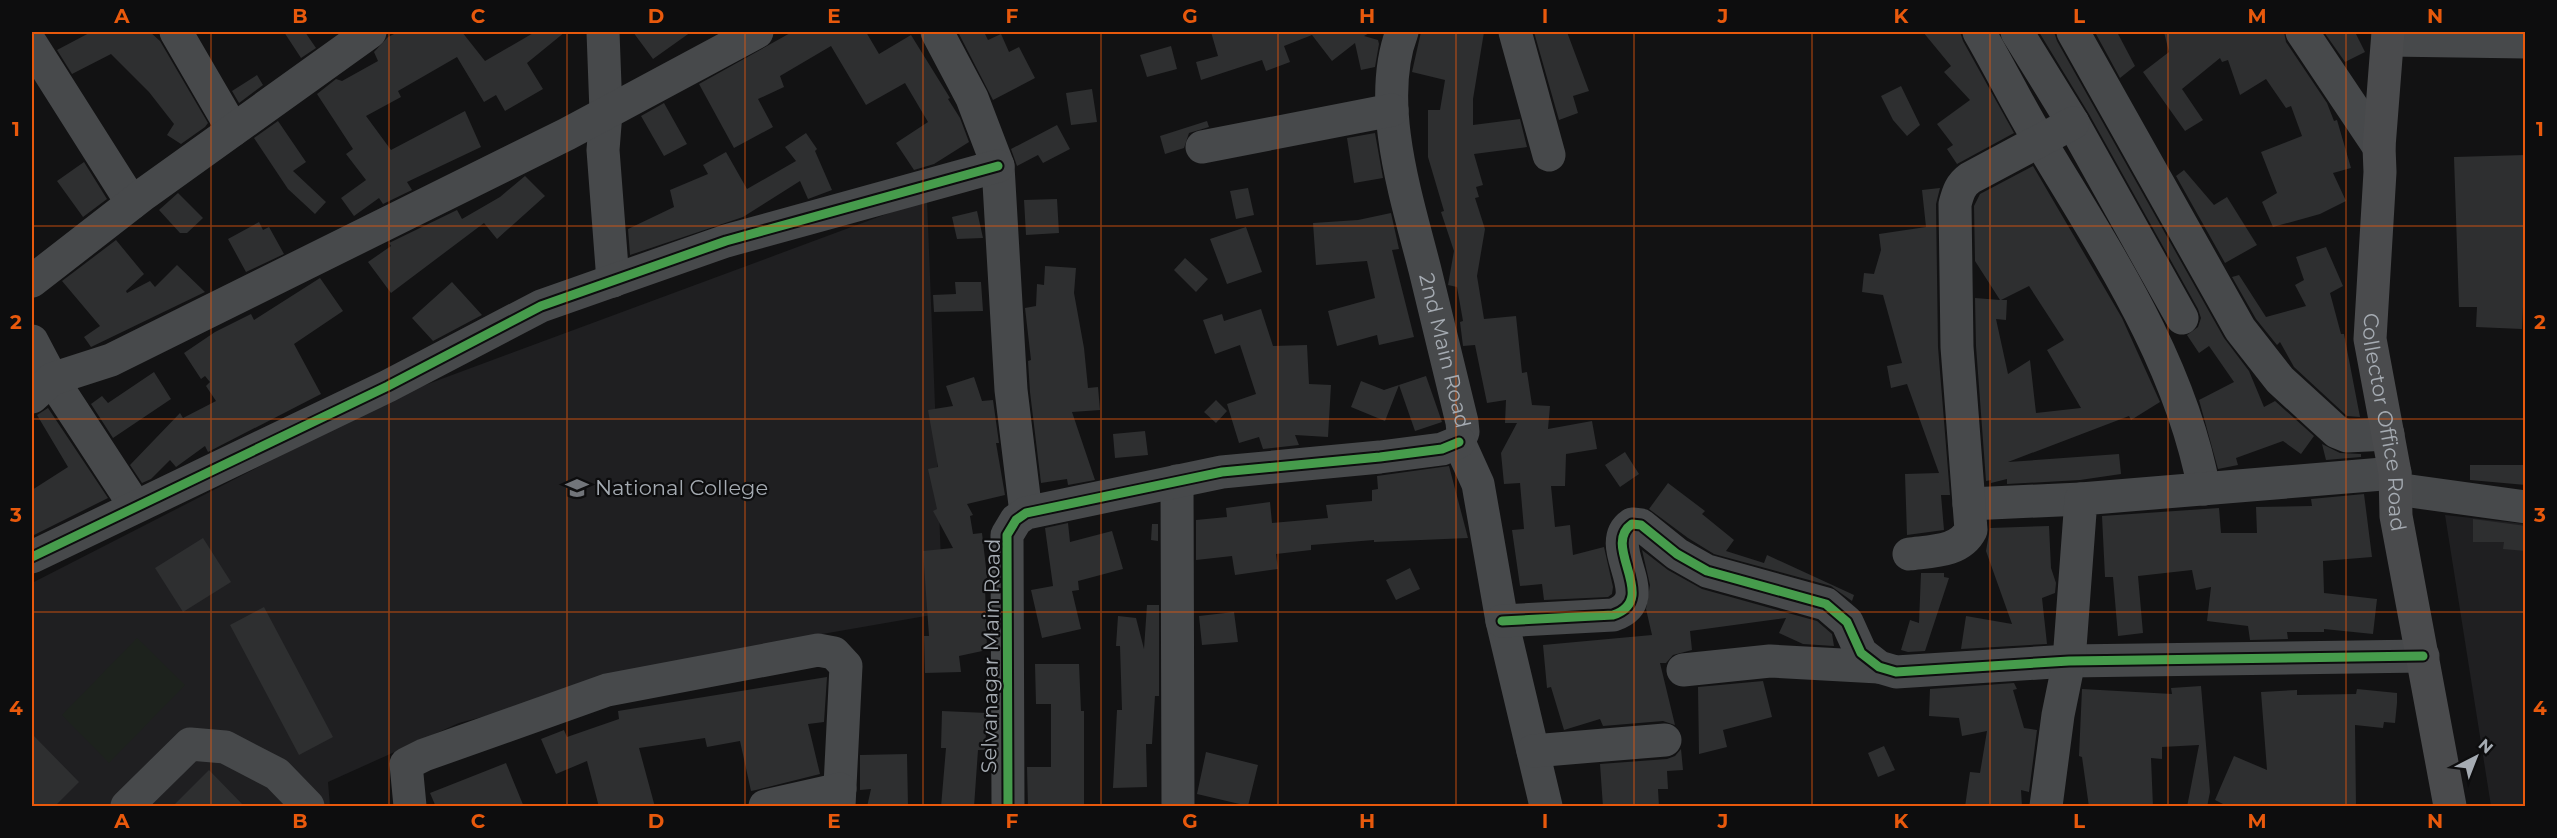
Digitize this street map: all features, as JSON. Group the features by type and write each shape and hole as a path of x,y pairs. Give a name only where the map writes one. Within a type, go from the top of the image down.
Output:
{"main road":[{"name":"Collector Office Road","path":"2388,36 2379,147 2380,172 2370,339 2396,481 2396,516 2450,807"}],"street":[{"path":"176,32 233,130"},
{"path":"603,32 606,112 603,150 613,280"},
{"path":"42,388 111,360 606,112 757,32"},
{"path":"937,32 972,98 998,166 1011,390 1026,513 1222,472 1442,448 1459,442"},
{"name":"2nd Main Road","path":"1402,32 1393,70 1392,110 1403,183 1462,422 1463,432 1459,442 1478,484 1502,621 1546,807"},
{"path":"1515,32 1549,155"},
{"path":"1979,32 2040,142 2116,266 2177,390 2199,463 2204,489"},
{"path":"2018,32 2073,123 2182,318"},
{"path":"2073,32 2240,329 2280,380 2337,432 2346,436 2388,434"},
{"path":"2301,32 2379,147"},
{"path":"32,281 132,203 233,130 353,36"},
{"path":"2388,36 2526,42"},
{"path":"32,45 132,203"},
{"path":"1202,147 1392,110"},
{"path":"1909,554 1956,546 1965,542 1971,530 1957,347 1955,204 1962,184 2073,123"},
{"path":"32,557 388,386 541,306 726,241 998,166"},
{"path":"32,340 42,388 135,506"},
{"path":"1178,481 1178,807"},
{"path":"1969,504 2080,499 2204,489 2396,481 2526,507"},
{"path":"2046,807 2058,715 2069,660 2080,499"},
{"name":"Selvanagar Main Road","path":"1008,807 1007,535 1016,520 1026,513"},
{"path":"1502,621 1613,615 1624,611 1631,604 1632,593 1622,538 1624,529 1632,524 1641,525 1677,554 1707,571 1826,604 1847,622 1861,653 1880,667"},
{"path":"410,807 406,764 424,755 608,690 818,650 834,653 846,666 839,798 765,807"},
{"path":"1683,670 1770,661 1880,667 1896,672 2069,660 2423,656"},
{"path":"1533,751 1665,740"},
{"path":"127,807 190,744 225,747 277,774 308,807"}],"shaded area":[{"name":"National College","path":"927,199 943,613 759,645 459,723 328,782 330,806 32,806 32,583 401,394"},
{"path":"2445,515 2525,524 2525,806 2491,806"},
{"path":"137,638 185,685 109,763 62,715"}],"building":[{"path":"91,32 150,32 160,41 208,123 205,127 181,144 167,135 174,124 149,92 111,54 72,74 57,50"},
{"path":"284,32 305,32 316,48 301,58"},
{"path":"398,32 462,32 485,61 535,32 565,32 527,63 543,89 505,111 496,95 484,102 457,57 398,91 401,97 366,116 391,150 465,111 481,147 407,182 412,190 383,204 379,198 354,216 341,198 366,180 346,154 353,149 317,94 336,79 342,81 378,61 374,52 388,37"},
{"path":"633,32 691,32 653,59"},
{"path":"792,32 866,32 879,54 911,35 950,98 948,99 960,118 969,142 934,164 914,170 896,143 928,122 905,83 866,105 831,46 780,76 784,87 758,99 773,127 734,148 699,84"},
{"path":"958,32 984,32 988,40 1001,34 1009,52 1019,47 1035,78 993,100"},
{"path":"1211,32 1371,32 1364,36 1378,40 1379,44 1375,67 1361,70 1355,43 1332,61 1312,35 1284,46 1290,62 1266,71 1262,60 1201,80 1196,62 1218,56"},
{"path":"1421,32 1484,32 1473,99 1473,125 1520,119 1527,147 1474,154 1483,185 1476,187 1479,197 1475,198 1485,229 1477,276 1484,319 1516,316 1522,373 1527,372 1532,405 1550,406 1548,429 1592,421 1597,449 1566,454 1565,486 1551,486 1555,527 1570,525 1573,555 1604,547 1613,587 1612,594 1608,597 1544,600 1542,584 1520,586 1512,530 1524,529 1520,483 1504,484 1501,453 1517,423 1505,423 1506,400 1487,403 1475,345 1463,346 1460,322 1463,321 1457,287 1448,285 1454,251 1441,212 1444,211 1428,157 1428,110 1440,110 1445,80 1412,72"},
{"path":"1534,32 1567,32 1589,91 1573,96 1578,113 1559,120"},
{"path":"1923,32 1960,32 2014,133 1957,164 1947,149 1953,145 1937,124 1970,100 1944,72 1951,66"},
{"path":"2039,32 2054,32 2224,338 2249,371 2264,407 2275,401 2314,436 2301,454 2283,441 2236,458 2238,465 2218,469 2199,400 2234,382 2209,346 2199,353 2187,335 2198,327 2201,318 2198,309 2089,114"},
{"path":"2117,32 2135,66 2120,78 2096,34"},
{"path":"2164,32 2284,32 2286,42 2327,103 2334,121 2337,120 2351,168 2333,173 2346,201 2320,214 2273,227 2262,202 2277,193 2261,152 2302,136 2291,106 2286,108 2266,79 2240,95 2228,60 2222,62 2220,58 2182,89 2203,120 2185,131 2143,72 2169,52"},
{"path":"2324,32 2355,32 2365,52 2345,62"},
{"path":"1171,46 1177,69 1147,77 1140,55"},
{"path":"257,75 263,85 239,103 232,91"},
{"path":"1901,86 1920,125 1907,136 1893,120 1881,96"},
{"path":"1092,89 1097,122 1071,125 1066,93"},
{"path":"664,103 687,144 664,156 641,116"},
{"path":"278,121 306,162 293,171 326,202 315,214 288,189 254,138"},
{"path":"1207,121 1209,127 1189,133 1184,148 1165,154 1160,136"},
{"path":"1057,125 1070,149 1043,163 1038,155 1017,166 1011,149"},
{"path":"806,133 817,149 815,151 832,190 808,199 800,181 743,217 630,255 628,229 674,207 670,190 708,174 703,165 726,152 747,189 796,161 785,147"},
{"path":"1375,133 1383,178 1354,183 1347,138"},
{"path":"2526,155 2526,307 2523,307 2522,329 2476,327 2477,307 2459,307 2454,157"},
{"path":"84,162 107,199 83,217 57,181"},
{"path":"2033,166 2122,318 2160,402 2131,420 2129,416 2008,462 2119,454 2121,474 2080,480 2007,484 2007,479 1991,483 1991,480 1986,481 1976,346 1975,298 2000,300 1975,261 1974,206 1980,194","holes":["2029,286 2064,340 2047,350 2081,408 2036,413 2030,360 2008,374 1996,319 2006,320 2007,300 2001,300"]},
{"path":"2184,170 2214,205 2227,197 2257,245 2225,263 2176,176"},
{"path":"525,176 545,196 497,239 484,223 391,293 368,262 391,246 389,243 457,210 462,219 500,197"},
{"path":"1248,188 1254,215 1236,219 1230,191"},
{"path":"1940,188 1936,204 1938,347 1950,495 1941,495 1944,530 1907,535 1905,474 1939,473 1907,384 1891,388 1887,366 1902,363 1883,295 1862,292 1864,273 1874,274 1881,250 1879,234 1926,227 1922,190"},
{"path":"178,193 203,218 187,233 180,233 159,210"},
{"path":"1057,199 1059,233 1026,235 1024,200"},
{"path":"977,211 983,238 957,239 952,217"},
{"path":"1391,213 1399,249 1392,250 1414,337 1379,345 1377,335 1337,346 1328,311 1375,298 1367,261 1316,265 1313,223 1358,220"},
{"path":"259,222 263,230 269,227 284,254 246,272 228,239"},
{"path":"1246,227 1262,272 1227,284 1210,239"},
{"path":"116,240 144,274 126,291 127,293 150,281 155,287 177,265 205,292 91,347 84,337 100,326 62,281"},
{"path":"2326,247 2343,286 2330,293 2341,334 2344,334 2360,417 2347,416 2294,367 2280,342 2277,345 2256,319 2232,277 2239,275 2266,317 2306,306 2295,285 2304,280 2296,257"},
{"path":"1185,258 1208,279 1196,292 1174,270"},
{"path":"1045,266 1076,268 1074,293 1084,348 1088,388 1098,387 1100,410 1072,412 1095,480 1068,485 1067,479 1041,483 1030,392 1028,361 1031,360 1025,308 1036,306 1037,284 1044,285"},
{"path":"320,278 343,311 294,344 321,394 208,452 205,446 176,467 170,460 151,479 142,483 130,465 180,413 183,418 216,401 206,386 210,382 205,376 201,379 184,353 215,332 251,314 254,320"},
{"path":"452,282 482,315 433,341 412,318"},
{"path":"955,282 981,282 983,311 934,312 933,295 956,294"},
{"path":"1261,309 1273,346 1307,345 1309,384 1331,385 1328,437 1295,435 1299,445 1263,449 1259,437 1239,443 1227,404 1256,394 1240,345 1215,354 1203,320 1222,314 1224,321"},
{"path":"154,372 171,399 113,438 91,404 102,396 108,403"},
{"path":"1426,376 1442,422 1415,431 1399,385"},
{"path":"974,377 982,401 993,400 999,443 996,443 1005,495 967,504 973,515 970,516 973,534 982,533 988,585 985,586 987,650 959,656 961,672 925,673 924,636 929,636 923,551 953,548 933,511 937,509 928,469 938,467 928,410 953,406 946,386"},
{"path":"1361,381 1384,390 1399,385 1385,421 1351,407"},
{"path":"1216,400 1227,411 1216,423 1204,412"},
{"path":"48,408 108,498 32,536 32,490 68,467 37,415"},
{"path":"1145,431 1148,455 1115,458 1113,434"},
{"path":"2322,444 2340,453 2361,454 2361,457 2326,460"},
{"path":"1625,452 1639,474 1620,487 1605,465"},
{"path":"2470,465 2526,465 2526,485 2470,480"},
{"path":"1449,466 1468,538 1374,542 1374,540 1311,545 1311,550 1276,554 1278,569 1235,575 1232,556 1196,560 1196,520 1227,517 1226,508 1270,502 1272,523 1328,518 1326,505 1372,501 1372,490 1378,489 1377,476"},
{"path":"1668,483 1705,511 1702,514 1734,540 1726,551 1764,563 1767,555 1854,595 1852,601 1831,586 1714,554 1688,538 1649,509"},
{"path":"2364,494 2372,557 2323,561 2324,593 2377,599 2373,634 2324,629 2324,632 2287,632 2288,639 2250,640 2248,626 2207,621 2211,587 2196,590 2192,570 2138,576 2143,633 2118,636 2113,577 2105,577 2102,516 2219,508 2221,533 2257,533 2256,507 2312,506 2311,499"},
{"path":"2473,519 2526,526 2526,551 2503,549 2504,542 2473,542"},
{"path":"1068,523 1070,542 1112,531 1123,569 1078,581 1079,590 1072,591 1081,629 1042,638 1031,590 1053,586 1045,528"},
{"path":"1152,524 1158,524 1158,541 1151,540"},
{"path":"2049,526 2051,568 2056,583 2055,593 2042,598 2047,644 1961,649 1966,616 2012,624 1986,551 1990,528"},
{"path":"203,538 231,582 183,612 155,568"},
{"path":"1642,550 1668,570 1702,589 1817,621 1832,634 1834,646 1803,644 1779,633 1786,618 1690,631 1692,650 1673,655 1666,663 1660,663 1675,725 1663,721 1603,726 1600,719 1564,730 1551,687 1547,688 1543,645 1652,635 1646,609 1650,585"},
{"path":"1410,568 1420,589 1396,600 1386,580"},
{"path":"1921,573 1944,573 1944,577 1949,578 1925,651 1908,652 1901,650 1910,620 1919,623"},
{"path":"1147,605 1159,605 1159,696 1155,696 1152,744 1146,744 1147,787 1113,788 1117,710 1122,710 1120,646 1116,646 1118,616 1136,618 1144,649"},
{"path":"264,607 333,737 299,755 230,625"},
{"path":"1234,612 1238,642 1202,645 1199,616"},
{"path":"1035,664 1079,664 1081,711 1084,711 1084,807 1028,807 1027,767 1051,767 1051,704 1036,704"},
{"path":"827,677 824,722 808,724 820,774 756,790 751,791 740,741 707,747 705,738 639,748 655,807 599,807 587,761 556,774 541,739 564,730 567,737 619,719 618,711"},
{"path":"1763,681 1772,717 1723,730 1727,747 1699,754 1698,687"},
{"path":"2014,683 2017,689 2013,690 2024,728 2037,730 2029,792 2021,790 2022,807 1965,807 1970,772 1980,773 1987,731 1962,736 1959,718 1929,716 1930,689"},
{"path":"2201,686 2210,792 2207,807 2187,807 2199,745 2162,747 2162,759 2151,758 2153,807 2089,807 2082,757 2079,756 2082,689 2172,694 2171,688"},
{"path":"2357,689 2397,693 2397,703 2395,723 2384,722 2383,728 2355,725 2356,807 2229,807 2215,800 2234,756 2267,770 2261,692 2297,690 2297,695 2356,694"},
{"path":"942,711 987,713 985,750 978,750 974,807 941,807 946,748 941,748"},
{"path":"32,734 79,782 54,807 32,807"},
{"path":"1884,746 1895,770 1878,777 1868,753"},
{"path":"1681,749 1683,770 1667,771 1668,789 1658,789 1659,807 1603,807 1600,764 1667,759 1675,756"},
{"path":"1206,752 1258,765 1248,806 1197,794"},
{"path":"907,754 908,807 867,807 871,789 860,790 860,755"},
{"path":"506,763 524,807 436,807 430,793"},
{"path":"209,770 245,807 172,807"}],"cycle path":[{"path":"32,557 388,386 541,306 726,241 998,166"},
{"path":"1008,806 1007,535 1016,520 1026,513 1222,472 1380,457 1442,449 1459,442"},
{"path":"1502,621 1613,615 1626,607 1632,597 1632,585 1622,545 1624,534 1632,524 1641,525 1677,554 1707,571 1826,604 1847,622 1861,653 1879,667 1896,672 2069,661 2423,656"}],"place":[{"name":"National College","path":"577,488"}]}
